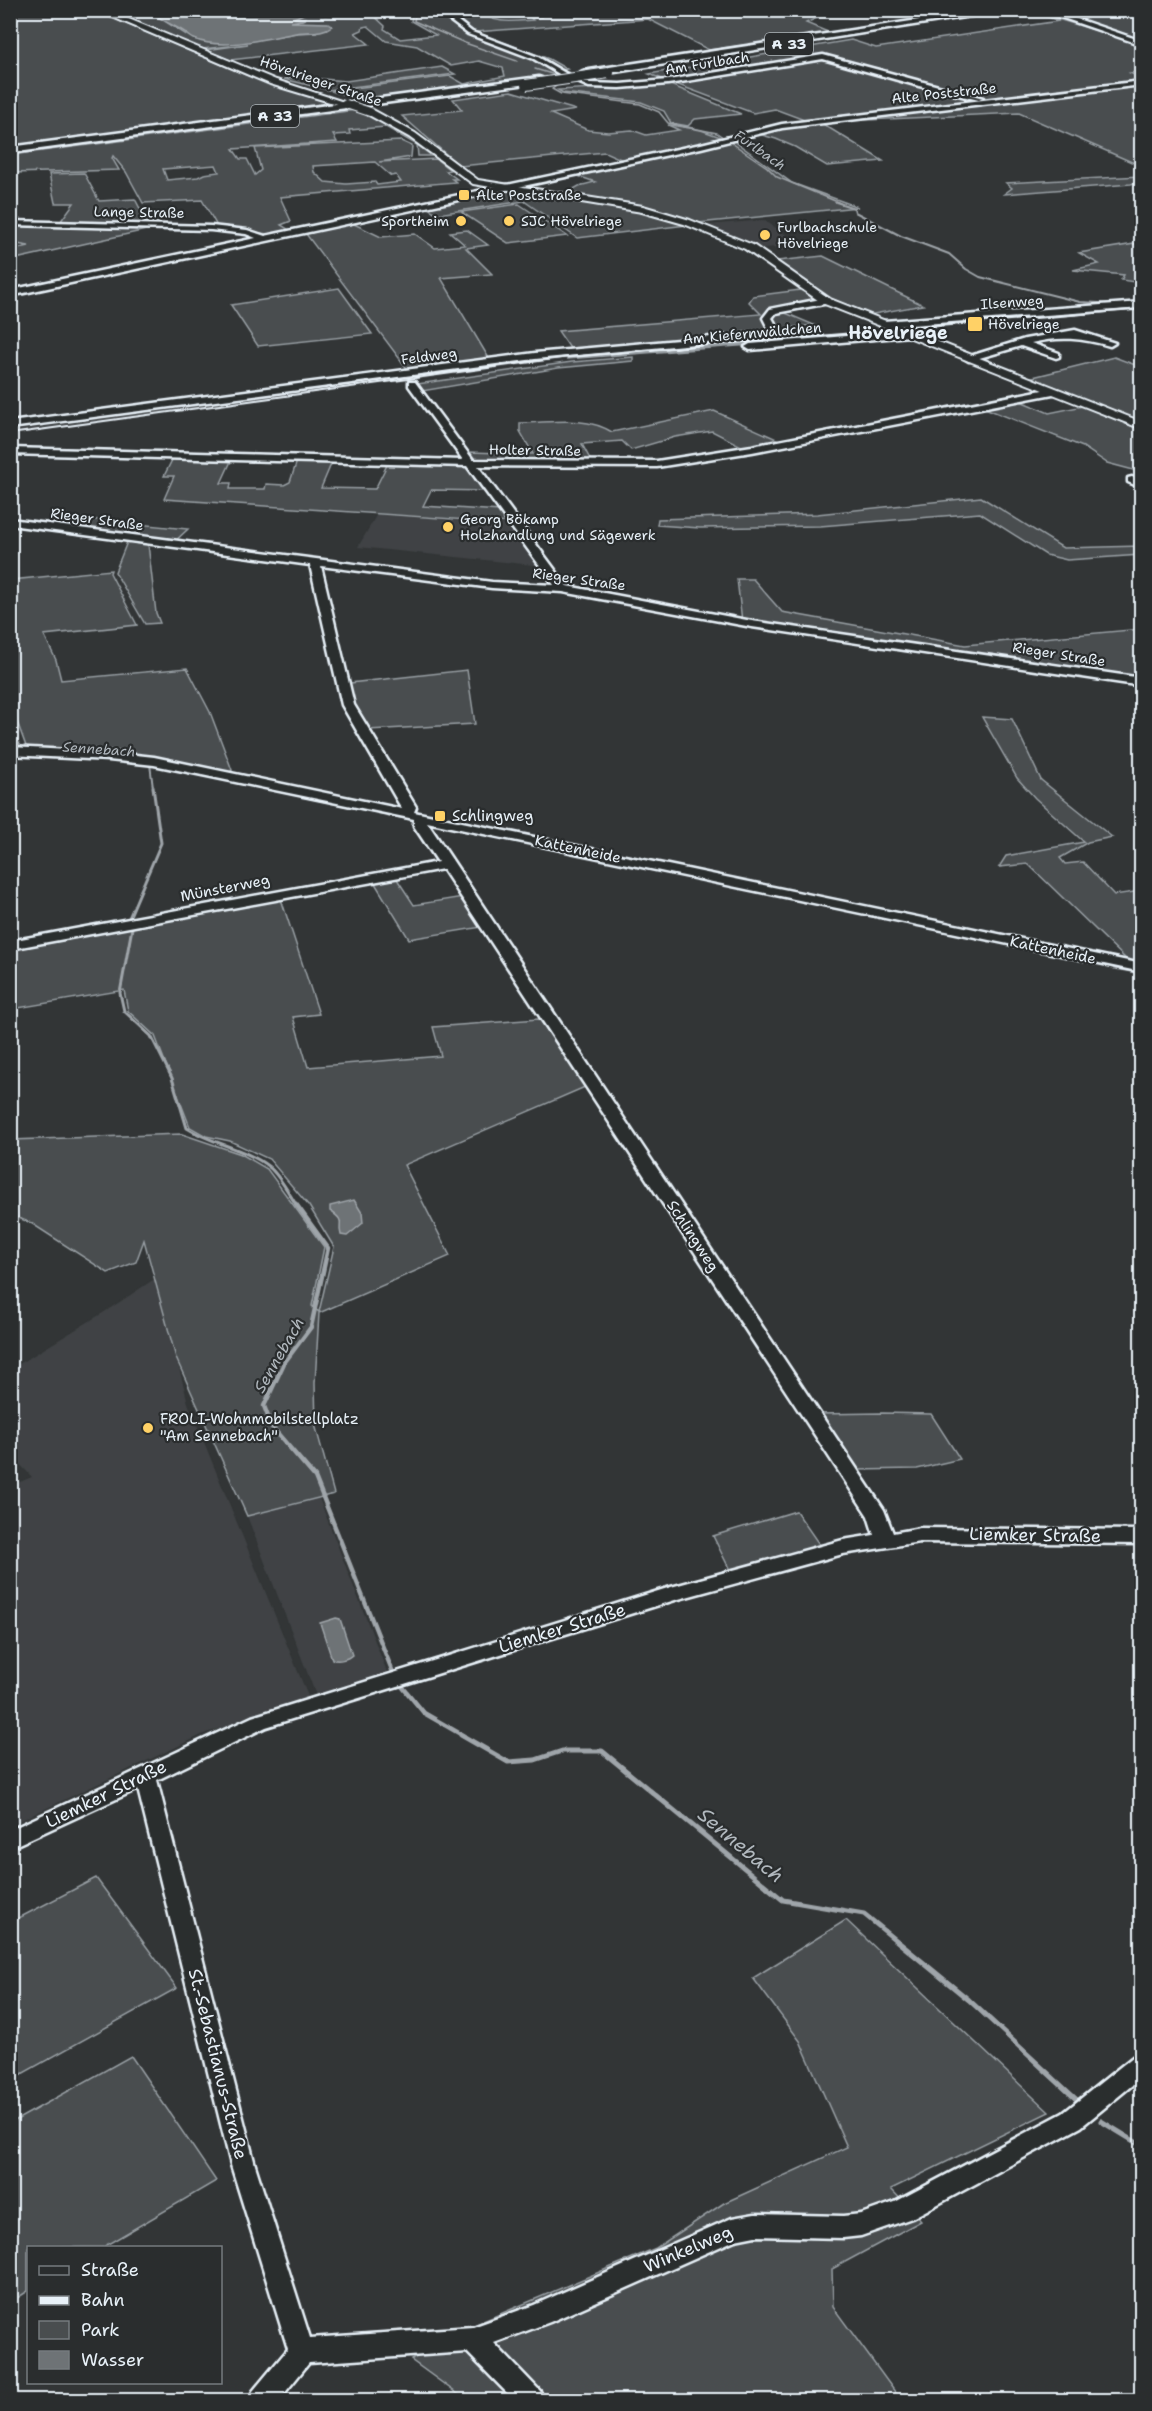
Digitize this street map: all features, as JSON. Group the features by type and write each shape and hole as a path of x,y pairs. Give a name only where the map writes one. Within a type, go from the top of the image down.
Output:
{"highway":[{"name":"A 33","path":"10,151 526,85 1009,11"},
{"name":"A 33","path":"10,151 572,76 1009,11"}],"main road":[{"name":"Hövelrieger Straße","path":"100,11 273,82 370,112 412,135 468,178 502,188 643,210 677,219 749,247 826,301 1142,426"}],"street":[{"path":"100,11 109,10"},
{"name":"Am Furlbach","path":"440,10 470,33 536,58 563,74 589,85 620,86 668,82 823,57 921,85 991,101"},
{"path":"1044,11 1142,43"},
{"name":"Alte Poststraße","path":"10,293 727,140 782,126 1142,83"},
{"name":"Lange Straße","path":"10,223 211,228 247,232 265,239"},
{"name":"Feldweg","path":"10,425 535,356 770,334 774,330 767,318 773,311 826,301"},
{"name":"Ilsenweg","path":"884,324 1139,305"},
{"path":"969,358 1056,335 1075,333 1110,343"},
{"name":"Am Kiefernwäldchen","path":"634,356 907,334"},
{"path":"1023,343 1056,355"},
{"path":"412,384 563,589"},
{"name":"Holter Straße","path":"10,450 472,463 632,464 681,461 1056,392"},
{"name":"Rieger Straße","path":"10,522 492,585 563,589 752,624 1142,682"},
{"path":"315,563 348,705 410,807 407,813"},
{"name":"Kattenheide","path":"10,751 132,758 407,813 1142,968"},
{"name":"Schlingweg","path":"423,817 420,820 421,826 877,1515 885,1539"},
{"name":"Münsterweg","path":"10,945 447,864"},
{"name":"Liemker Straße","path":"10,1840 238,1730 314,1704 671,1594 843,1547 885,1539 968,1534 1142,1537"},
{"name":"St.-Sebastianus-Straße","path":"145,1775 243,2165 302,2351"},
{"name":"Winkelweg","path":"302,2351 473,2338 541,2314 732,2229 755,2224 843,2228 861,2225 903,2210 1072,2120 1142,2063"},
{"path":"473,2338 531,2400"},
{"path":"262,2400 302,2351"}],"shaded area":[{"path":"764,220 806,248 780,251 775,247 757,249 707,225"},
{"path":"1141,307 1141,310 905,330 899,327"},
{"path":"887,329 894,331 566,359 11,435 10,432 574,354"},
{"path":"377,514 511,523 543,566 358,547"},
{"path":"156,1278 188,1403 310,1701 206,1733 11,1825 10,1486 32,1477 11,1455 11,1369"},
{"path":"319,1498 389,1677 317,1698 247,1516"}],"green space":[{"path":"311,10 325,15 350,11 411,11 410,13 371,13 385,26 384,29 400,39 436,35 411,21 413,10 444,11 446,13 480,11 491,18 512,21 533,20 531,18 542,17 539,13 587,11 807,11 821,16 806,23 830,33 709,50 648,19 475,32 549,59 567,69 553,71 561,75 367,101 331,91 450,76 464,84 505,76 503,68 479,61 451,66 417,46 386,41 368,26 355,33 369,44 230,60 206,50 248,44 202,49 109,11 162,11 155,15 193,39 214,43 236,43 317,32 291,21 302,20 305,18 293,18"},
{"path":"10,11 96,11 246,75 341,105 11,147"},
{"path":"1031,11 1141,44 1141,71 1130,73 1141,78 1141,82 807,121 775,109 753,113 649,74 851,40 876,48 1059,21"},
{"path":"1046,11 1141,11 1141,42"},
{"path":"442,67 455,74 328,90 284,79 300,77 346,81"},
{"path":"668,84 741,114 695,119 688,126 671,123 664,111 641,102 563,93 558,90"},
{"path":"1141,84 1141,166 1019,113 844,121 821,123 883,161 827,166 795,147 762,135 734,141 792,183 858,207 698,223 657,210 563,195 579,186 595,182 575,175 719,144 783,126"},
{"path":"511,91 576,110 551,114 588,130 608,132 632,130 646,135 679,130 668,125 671,125 701,130 726,139 625,161 605,152 460,166 402,116 462,110 453,99"},
{"path":"356,110 387,123 417,145 386,127 349,130 350,134 333,135 337,142 233,149 240,159 247,159 255,175 261,170 255,148 401,141 412,146 411,157 379,162 436,159 457,179 452,179 456,182 280,197 291,221 281,225 291,231 267,234 217,226 202,200 143,203 126,172 113,156 119,170 12,173 15,185 11,185 11,155","holes":["375,162 391,176 396,175 401,182 377,185 375,182 346,184 325,182 314,172 313,166","216,165 219,172 198,177 167,180 163,169"]},
{"path":"417,145 432,156 418,156"},
{"path":"84,173 99,201 135,199 148,224 60,222 74,203 55,203 49,174"},
{"path":"1141,176 1141,181 1131,184 1004,194 1012,188 1006,183"},
{"path":"503,190 620,207 687,225 577,238 524,201 438,214 426,207"},
{"name":"SJC Hövelriege","path":"519,204 567,236 508,243 461,212"},
{"path":"352,223 381,237 415,234 435,248 465,245 450,232 467,230 488,245 466,248 492,274 441,278 490,360 408,370 306,234"},
{"path":"11,225 155,228 11,260 11,250 29,246 11,243"},
{"path":"1141,243 1141,283 1121,280 1124,275 1073,270 1099,264 1079,253"},
{"path":"823,256 923,305 868,315 822,294 777,261"},
{"path":"339,288 372,334 258,346 231,305"},
{"path":"800,290 825,303 783,312 814,325 787,328 792,335 574,354 558,331 761,314 749,302 753,296"},
{"path":"815,338 817,340 566,359"},
{"path":"633,357 633,361 558,368 422,391 417,384 572,362"},
{"path":"1114,357 1141,367 1141,422 1029,378"},
{"path":"1018,400 1049,413 1083,406 1141,430 1141,472 1107,463 1083,447 982,407"},
{"path":"714,411 781,441 747,449 712,431 675,437 631,450 622,441 582,444 592,463 477,462 470,452 533,454 520,431 520,423 555,421 590,423 612,432"},
{"path":"173,458 232,459 221,483 231,483 230,489 265,489 266,484 284,485 290,482 297,461 332,462 321,488 375,489 388,463 466,465 489,491 431,490 423,506 501,511 511,523 164,499 174,476 164,476"},
{"path":"981,497 1063,548 1141,546 1141,555 1067,560 1046,555 980,513 820,526 700,528 657,525 658,519 817,514"},
{"path":"77,518 188,529 173,543 66,529"},
{"path":"127,542 148,544 156,613 160,623 145,624 115,572"},
{"path":"111,570 110,573 137,625 44,635 56,660 61,680 187,668 210,712 232,770 229,773 130,754 27,749 11,705 11,580"},
{"path":"737,579 753,579 782,612 965,645 1141,629 1141,679 742,621"},
{"path":"467,670 475,724 368,730 354,705 350,683"},
{"path":"982,717 1012,719 1041,780 1112,837 1088,842 1060,858 1065,864 1083,862 1114,895 1141,891 1141,963 1127,960 1028,864 999,867 1006,856 1084,842 1035,798 1017,778"},
{"path":"395,876 414,905 463,897 482,927 409,939 373,880"},
{"path":"281,899 319,1014 293,1017 308,1067 441,1056 433,1027 539,1019 585,1082 585,1087 404,1165 450,1256 319,1313 315,1383 316,1428 334,1494 247,1516 176,1358 144,1240 136,1262 108,1273 31,1223 11,1215 11,1140 182,1134 241,1154 267,1169 324,1247 312,1306 319,1312 334,1247 309,1206 269,1159 230,1141 206,1136 190,1127 155,1036 128,1011 124,990 18,1008 11,990 11,947"},
{"path":"818,1414 931,1414 960,1459 917,1469 855,1470"},
{"path":"796,1511 821,1547 731,1572 713,1536"},
{"path":"96,1878 177,1988 11,2080 11,1922"},
{"path":"846,1920 1049,2112 891,2189 921,2221 832,2269 833,2307 901,2400 466,2400 411,2360 474,2325 656,2248 724,2203 847,2147 800,2041 753,1978"},
{"path":"131,2056 216,2181 105,2246 27,2246 27,2292 11,2302 11,2123"}],"water":[{"path":"162,11 311,11 294,18 306,19 291,22 328,23 332,26 319,31 218,44 193,38 155,14"},
{"path":"354,1200 362,1213 363,1223 347,1236 341,1235 340,1220 330,1211 330,1206"},
{"path":"340,1619 352,1655 340,1660 332,1659 320,1623"}],"waterway":[{"name":"Furlbach","path":"416,10 414,21 465,43 517,61"},
{"name":"Furlbach","path":"535,69 562,77"},
{"name":"Furlbach","path":"561,83 552,89 561,94 640,104 659,112 668,123 717,133 767,167 777,177 840,203"},
{"name":"Furlbach","path":"836,202 854,208 855,212 901,236 949,254 966,269 980,277 1080,302 1118,304"},
{"name":"Sennebach","path":"10,730 22,748"},
{"path":"150,764 266,788"},
{"name":"Sennebach","path":"150,764 153,788"},
{"name":"Sennebach","path":"129,918 161,843 153,787"},
{"path":"259,787 410,819"},
{"path":"428,822 462,829"},
{"name":"Sennebach","path":"132,928 120,993 124,1011 151,1036 172,1078 187,1128 250,1155 269,1167 281,1180 297,1206"},
{"path":"1114,968 1142,973"},
{"name":"Sennebach","path":"296,1204 328,1248 311,1327 284,1363 264,1406 272,1427 315,1477 394,1675"},
{"name":"Sennebach","path":"401,1685 424,1713 464,1736"},
{"name":"Sennebach","path":"461,1735 508,1762 535,1760 562,1751 602,1751 783,1900 864,1914 969,2000 1077,2100"},
{"name":"Sennebach","path":"1101,2121 1142,2146"}],"railway":[{"path":"10,434 568,357 1142,309"}],"place":[{"name":"Alte Poststraße","path":"464,195"},
{"name":"Sportheim","path":"461,221"},
{"name":"SJC Hövelriege","path":"509,221"},
{"name":"Furlbachschule Hövelriege","path":"765,235"},
{"name":"Hövelriege","path":"975,324"},
{"name":"Georg Bökamp Holzhandlung und Sägewerk","path":"448,527"},
{"name":"Schlingweg","path":"440,816"},
{"name":"FROLI-Wohnmobilstellplatz \"Am Sennebach\"","path":"148,1428"}],"district":[{"name":"Hövelriege","path":"898,333"}]}
